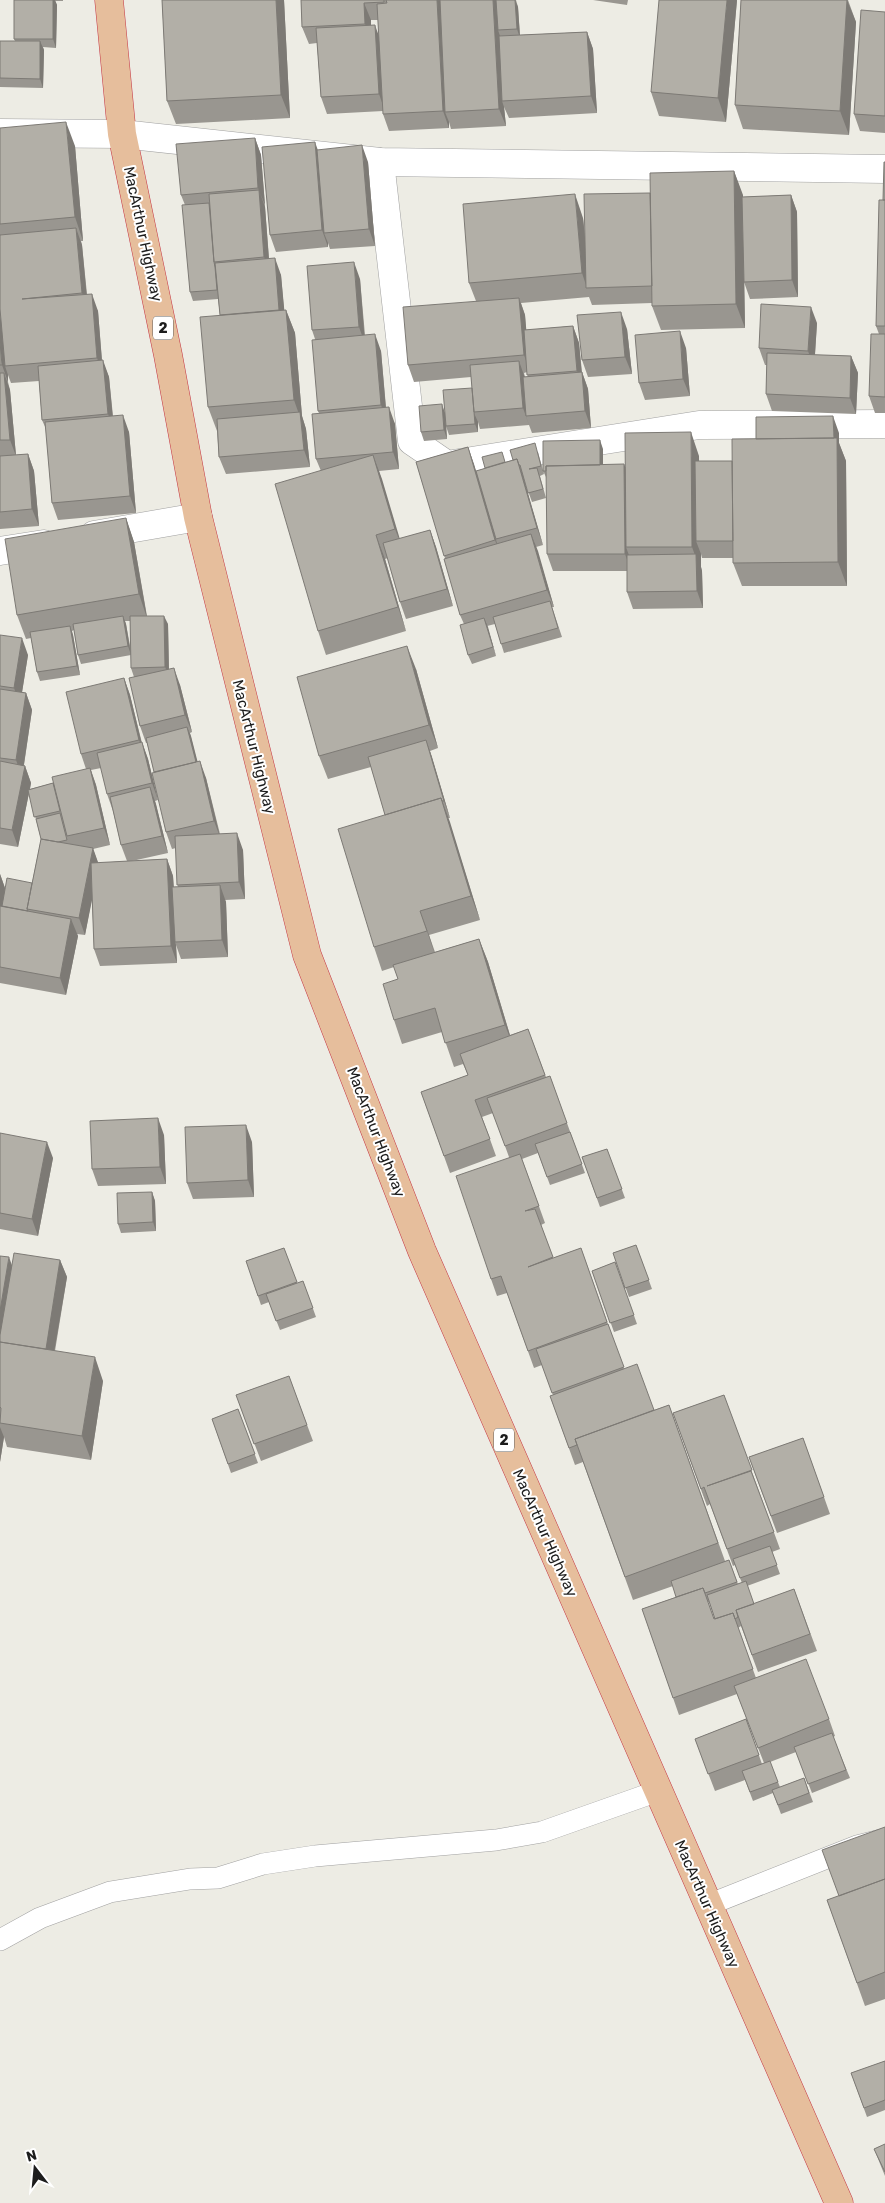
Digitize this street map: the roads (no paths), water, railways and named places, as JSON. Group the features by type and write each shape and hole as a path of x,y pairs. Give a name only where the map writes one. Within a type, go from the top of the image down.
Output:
{"highway":[{"name":"MacArthur Highway","path":"109,0 122,134 168,355 198,517 307,955 422,1251 838,2203"}],"street":[{"path":"0,133 122,134 380,162 885,169"},
{"path":"380,162 412,441 446,465 698,425 885,424"},
{"path":"0,551 198,517"}],"lane":[{"path":"0,1940 40,1918 110,1892 190,1879 218,1878 263,1864 315,1856 496,1840 542,1832 658,1791"},
{"path":"708,1905 857,1846 885,1839"}]}
